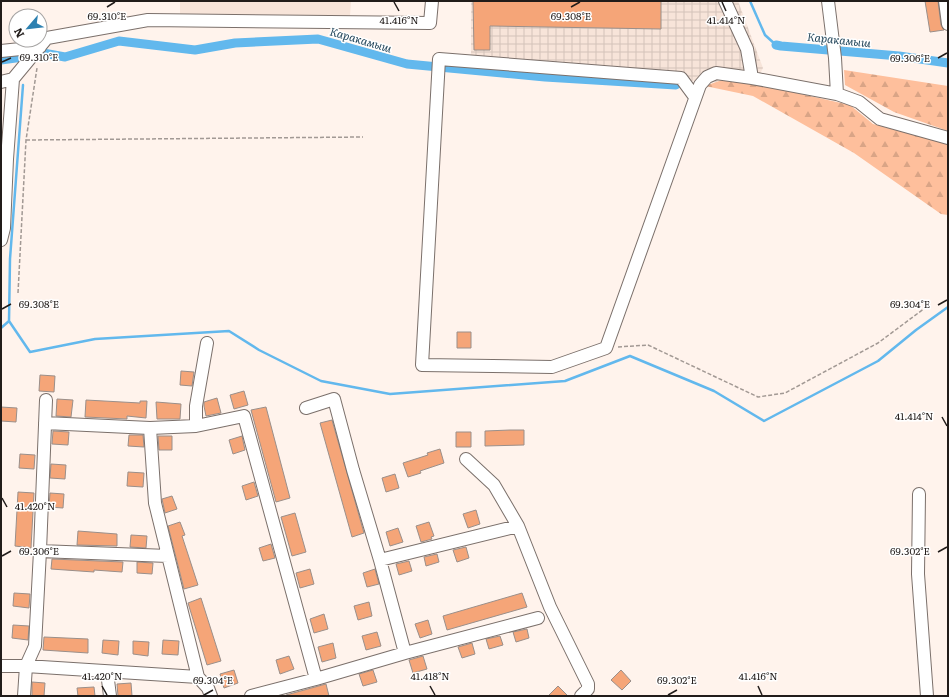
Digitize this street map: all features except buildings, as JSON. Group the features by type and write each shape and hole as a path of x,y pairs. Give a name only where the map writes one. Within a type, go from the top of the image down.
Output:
{"street":[{"path":"48,38 148,20 430,23 432,1"},
{"path":"725,1 747,49 752,78"},
{"path":"828,1 835,58 837,94"},
{"path":"945,1 948,24"},
{"path":"1,51 30,48"},
{"path":"1,240 4,228 7,81 39,48"},
{"path":"695,97 681,78 439,59 422,366 552,367 606,348 695,97 700,85 707,77 716,73 752,78 837,94 859,102 880,119 948,138"},
{"path":"196,426 196,406 207,343"},
{"path":"306,408 334,399 405,653"},
{"path":"24,696 26,666 34,646 40,551 46,400"},
{"path":"45,422 150,428 196,426 244,416 316,679"},
{"path":"150,428 155,503 198,676 208,688 211,696"},
{"path":"466,459 494,485 518,526 550,607 588,684 588,689 581,696"},
{"path":"919,494 918,574 927,696"},
{"path":"380,560 518,526"},
{"path":"40,551 168,556"},
{"path":"251,696 538,618"},
{"path":"1,666 26,666 107,672 198,676"},
{"path":"107,672 110,696"}],"path":[{"path":"18,293 26,140 40,48"},
{"path":"26,140 363,137"},
{"path":"606,348 648,345 758,397 785,393 878,342 929,305"}],"shaded area":[{"path":"180,1 351,1 350,16 180,14"},
{"path":"471,1 738,1 763,68 754,85 471,66"}],"green space":[{"path":"844,70 948,86 948,131 894,112 845,85"},
{"path":"722,80 747,82 850,105 873,124 948,144 948,215 941,214 854,153 753,96 705,86"}],"waterway":[{"path":"750,1 765,35 776,45"},
{"name":"Каракамыш","path":"43,53 65,57 119,41 195,50 235,43 318,39 407,64 545,77 676,85"},
{"name":"Каракамыш","path":"776,45 899,56 948,63"},
{"name":"Каракамыш","path":"1,60 23,57"},
{"path":"1,328 9,321 10,259 23,85"},
{"path":"9,321 30,352 95,339 229,331 259,350 321,381 390,394 565,381 630,356 714,391 764,421 878,361 916,330 948,307"}]}
